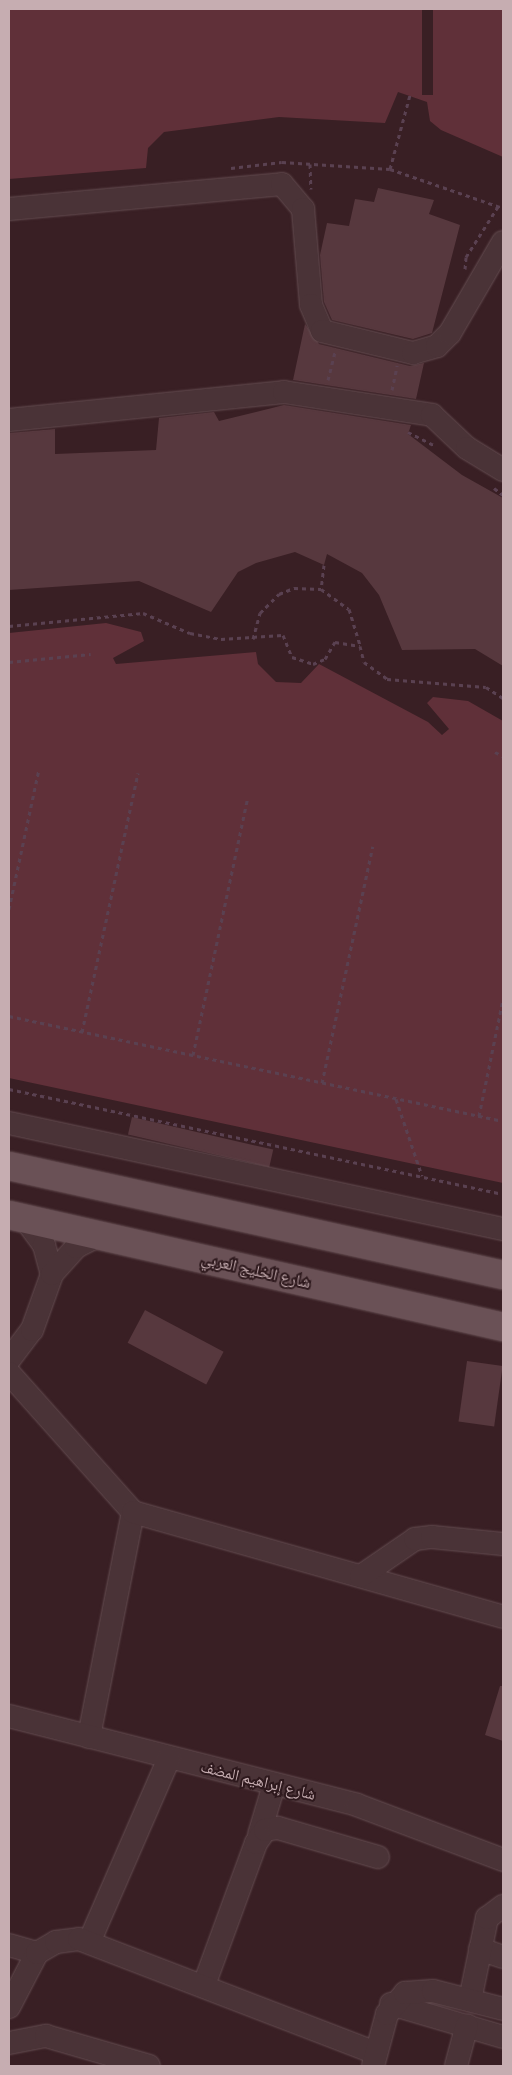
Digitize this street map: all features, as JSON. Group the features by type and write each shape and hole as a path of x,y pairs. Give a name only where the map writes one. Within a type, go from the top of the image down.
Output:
{"main road":[{"path":"9,1166 503,1275"},
{"name":"شارع الخليج العربي","path":"17,1217 503,1326"}],"street":[{"path":"9,209 282,184 295,193 303,209 315,318 322,331 413,353 444,340 503,242"},
{"path":"9,420 284,392 432,415 497,478"},
{"path":"9,1123 503,1229"},
{"path":"17,1217 44,1245 52,1274"},
{"path":"9,1360 32,1330 52,1274 76,1247 98,1236"},
{"path":"9,1373 134,1512 503,1617"},
{"path":"89,1737 134,1512"},
{"path":"361,1576 415,1539 432,1536 503,1544"},
{"name":"شارع إبراهيم المضف","path":"9,1716 358,1806 503,1860"},
{"path":"90,1940 169,1758"},
{"path":"204,1985 259,1835 274,1785"},
{"path":"259,1835 278,1828 378,1857"},
{"path":"470,2000 487,1918 503,1906"},
{"path":"9,2007 37,1953 62,1940 90,1940 204,1985 375,2060 391,2004 405,1993 424,1989 503,2009"},
{"path":"9,1945 37,1953"},
{"path":"480,1950 503,1957"},
{"path":"391,2004 502,2035"},
{"path":"456,2066 467,2025"},
{"path":"9,2043 46,2036 149,2066"}],"path":[{"path":"390,169 410,95"},
{"path":"323,398 339,335"},
{"path":"388,408 400,350"},
{"path":"401,428 440,448"},
{"path":"497,478 503,495"},
{"path":"321,589 324,565"},
{"path":"253,639 260,613 279,594 294,588 321,589 349,610 364,662 387,679 486,688 503,698"},
{"path":"9,626 143,613 190,633 221,640 253,639 283,635 292,657 313,664 325,659 335,642 360,646"},
{"path":"9,662 91,654"},
{"path":"495,752 503,756"},
{"path":"9,909 39,769"},
{"path":"82,1032 138,773"},
{"path":"193,1055 247,800"},
{"path":"322,1082 373,846"},
{"path":"479,1116 503,999"},
{"path":"9,1016 503,1121"},
{"path":"9,1089 503,1194"},
{"path":"396,1098 423,1176"}],"shaded area":[{"path":"9,9 503,9 503,157 441,130 430,121 427,102 398,92 385,123 279,117 164,132 148,148 146,168 9,179"},
{"path":"106,623 141,632 144,641 113,658 116,664 256,652 258,664 276,682 301,683 319,664 428,722 442,735 449,729 427,703 433,697 468,701 503,721 503,1183 9,1078 9,633"}],"pier":[{"path":"422,9 433,9 433,95 422,95"}],"building":[{"path":"378,188 434,200 429,214 460,225 432,333 413,339 332,320 324,302 320,255 327,223 349,226 355,199 374,202"},
{"path":"305,324 319,344 410,366 424,363 416,399 293,380"},
{"path":"284,405 411,425 408,434 462,475 503,498 503,666 475,649 402,650 379,595 362,573 327,554 324,565 295,552 256,563 238,572 211,612 139,581 9,590 9,433 55,429 55,454 156,450 159,418 214,412 219,421"},
{"path":"132,1117 273,1150 269,1167 128,1135"},
{"path":"145,1310 224,1352 206,1384 128,1343"},
{"path":"467,1361 503,1366 494,1426 459,1421"},
{"path":"500,1686 503,1686 503,1741 485,1735"}]}
